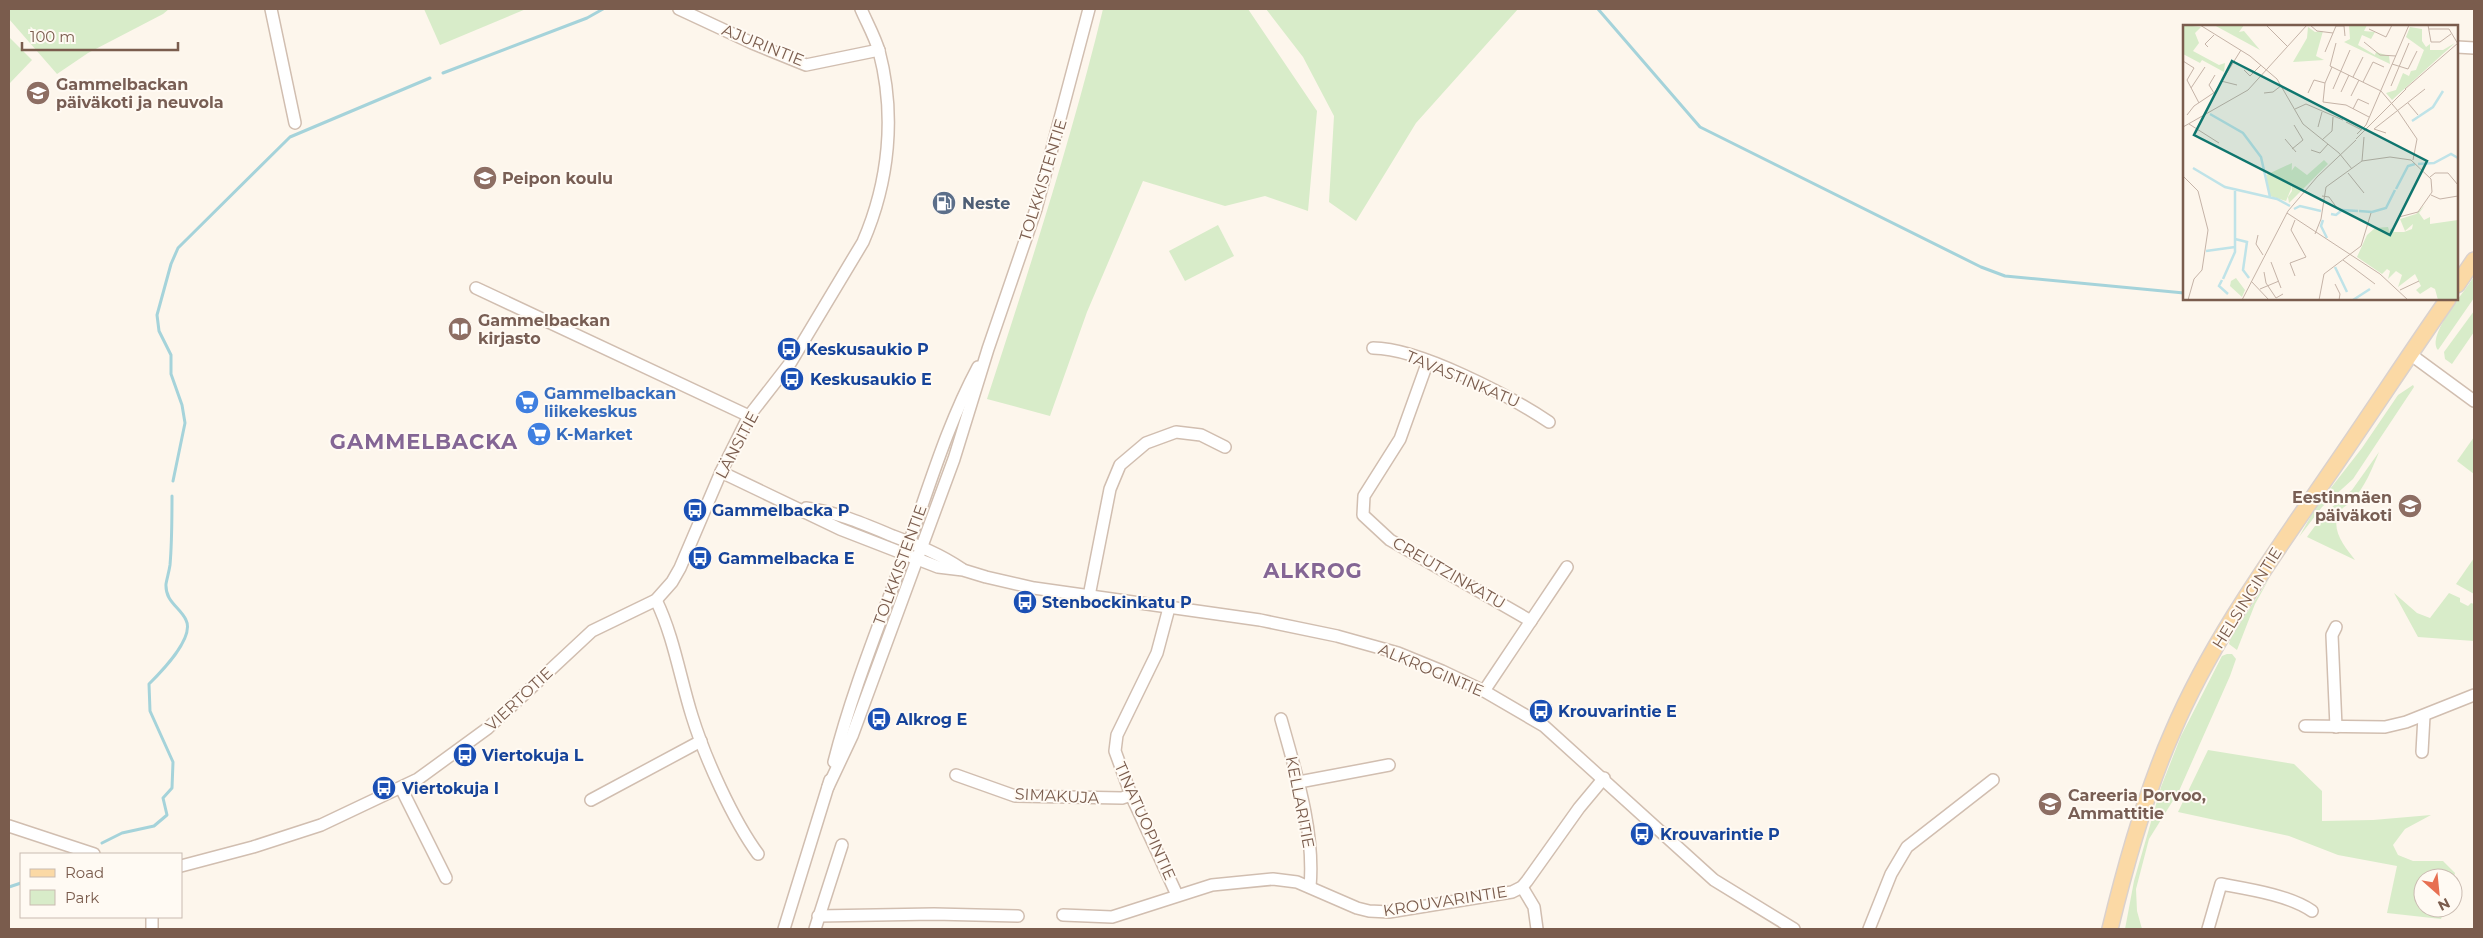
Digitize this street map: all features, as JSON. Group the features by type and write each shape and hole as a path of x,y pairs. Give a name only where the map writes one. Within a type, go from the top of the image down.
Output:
{"main road":[{"path":"2458,284 2474,260"},
{"name":"HELSINGINTIE","path":"2110,929 2125,869 2172,732 2204,668 2263,570 2447,300"}],"street":[{"path":"271,9 295,124"},
{"name":"AJURINTIE","path":"679,9 752,43 806,65 879,50"},
{"name":"LÄNSITIE","path":"656,600 672,582 680,568 721,472 749,416 791,362 863,242 870,225 880,194 888,149 888,93 879,50 862,9"},
{"name":"TOLKKISTENTIE","path":"828,787 852,736 954,459 988,349 1036,209 1089,9"},
{"path":"2458,47 2474,48"},
{"path":"476,288 749,416"},
{"name":"TAVASTINKATU","path":"1373,348 1388,348 1428,360 1526,406 1549,422"},
{"name":"TOLKKISTENTIE","path":"784,929 864,663 966,390 988,349"},
{"path":"2410,354 2474,401"},
{"name":"CREUTZINKATU","path":"1428,360 1400,439 1364,496 1363,515 1390,540 1531,621"},
{"path":"1088,596 1110,489 1120,465 1146,443 1176,432 1201,435 1225,447"},
{"path":"721,472 799,507"},
{"name":"ALKROGINTIE","path":"799,507 826,510 846,516 944,556 963,570"},
{"name":"ALKROGINTIE","path":"799,507 840,529 938,567 963,570 1025,586 1260,620 1337,636 1398,653 1484,691 1544,726 1604,778 1714,880 1794,929"},
{"path":"1484,691 1567,567"},
{"path":"656,600 668,627 692,716 701,741 743,834 758,854"},
{"name":"VIERTOTIE","path":"182,866 289,837 321,825 401,788 432,770 488,728 592,631 656,600"},
{"name":"TINATUOPINTIE","path":"1169,608 1157,653 1115,744 1117,761 1177,895"},
{"path":"2336,626 2332,635 2336,727"},
{"path":"2305,726 2385,726 2424,716 2474,695"},
{"path":"2422,752 2424,716"},
{"name":"KELLARITIE","path":"1281,719 1299,782 1312,862 1310,887"},
{"path":"592,800 701,741"},
{"path":"1299,782 1389,765"},
{"name":"SIMAKUJA","path":"956,774 1015,796 1122,798 1131,795"},
{"name":"KROUVARINTIE","path":"1063,914 1112,917 1177,895 1227,882 1265,879 1285,879 1310,887 1357,908 1377,912 1390,912 1512,892 1522,887 1579,808 1604,778"},
{"path":"1869,929 1891,874 1907,847 1993,780"},
{"path":"401,788 446,878"},
{"path":"9,826 91,853"},
{"path":"815,929 842,845"},
{"path":"2208,929 2221,884 2249,889 2303,905 2312,911"},
{"path":"1522,887 1534,907 1538,929"},
{"path":"818,916 934,914 1018,916"}],"green space":[{"path":"9,9 169,9 163,14 88,53 57,74 9,19"},
{"path":"424,9 526,9 440,45"},
{"path":"1103,9 1248,9 1317,111 1308,211 1265,196 1225,206 1143,181 1087,312 1050,416 987,399 1034,254 1091,58"},
{"path":"1266,9 1518,9 1416,123 1356,221 1329,202 1334,116 1303,57"},
{"path":"9,37 32,60 9,84"},
{"path":"1218,225 1234,256 1185,281 1169,251"},
{"path":"2474,276 2474,298 2438,350 2436,343 2437,334"},
{"path":"2474,311 2474,332 2452,364 2445,359 2444,352"},
{"path":"2413,385 2414,387 2353,479 2322,507 2299,537 2316,507 2362,448 2398,395"},
{"path":"2474,437 2474,474 2457,461"},
{"path":"2379,452 2361,490 2340,511 2337,518 2337,531 2355,560 2307,537 2323,515 2352,490"},
{"path":"2474,558 2474,594 2456,584"},
{"path":"2269,579 2255,604 2237,650 2229,644 2231,637"},
{"path":"2394,593 2417,613 2430,618 2449,593 2460,598 2460,602 2468,606 2471,603 2474,604 2474,641 2418,637"},
{"path":"2232,654 2236,659 2230,676 2179,791 2149,839 2136,889 2137,911 2142,929 2125,929 2134,881 2161,787 2181,736 2222,656"},
{"path":"2208,750 2294,764 2322,791 2322,821 2373,820 2431,815 2405,829 2393,845 2398,855 2413,861 2443,861 2450,868 2413,868 2413,916 2387,913 2397,866 2338,855 2289,836 2178,812"}],"waterway":[{"path":"443,73 587,18 603,9"},
{"path":"1598,9 1700,127 1981,267 2005,276 2183,293"},
{"path":"173,481 185,423 182,405 171,374 171,355 159,331 157,315 171,264 178,248 290,137 430,78"},
{"path":"102,843 122,833 154,826 167,815 163,798 172,788 173,762 150,711 149,684 175,654 186,636 186,620 170,600 166,590 171,556 172,496"},
{"path":"9,887 20,883"}],"place":[{"name":"Gammelbackan päiväkoti ja neuvola","path":"38,93"},
{"name":"Peipon koulu","path":"485,178"},
{"name":"Neste","path":"944,203"},
{"name":"Gammelbackan kirjasto","path":"460,329"},
{"name":"Keskusaukio P","path":"789,349"},
{"name":"Keskusaukio E","path":"792,379"},
{"name":"Gammelbackan liikekeskus","path":"527,402"},
{"name":"K-Market","path":"539,434"},
{"name":"Eestinmäen päiväkoti","path":"2410,506"},
{"name":"Gammelbacka P","path":"695,510"},
{"name":"Gammelbacka E","path":"700,558"},
{"name":"Stenbockinkatu P","path":"1025,602"},
{"name":"Krouvarintie E","path":"1541,711"},
{"name":"Alkrog E","path":"879,719"},
{"name":"Viertokuja L","path":"465,755"},
{"name":"Viertokuja I","path":"384,788"},
{"name":"Careeria Porvoo, Ammattitie","path":"2050,804"},
{"name":"Krouvarintie P","path":"1642,834"}],"district":[{"name":"GAMMELBACKA","path":"424,441"},
{"name":"ALKROG","path":"1313,570"}]}
